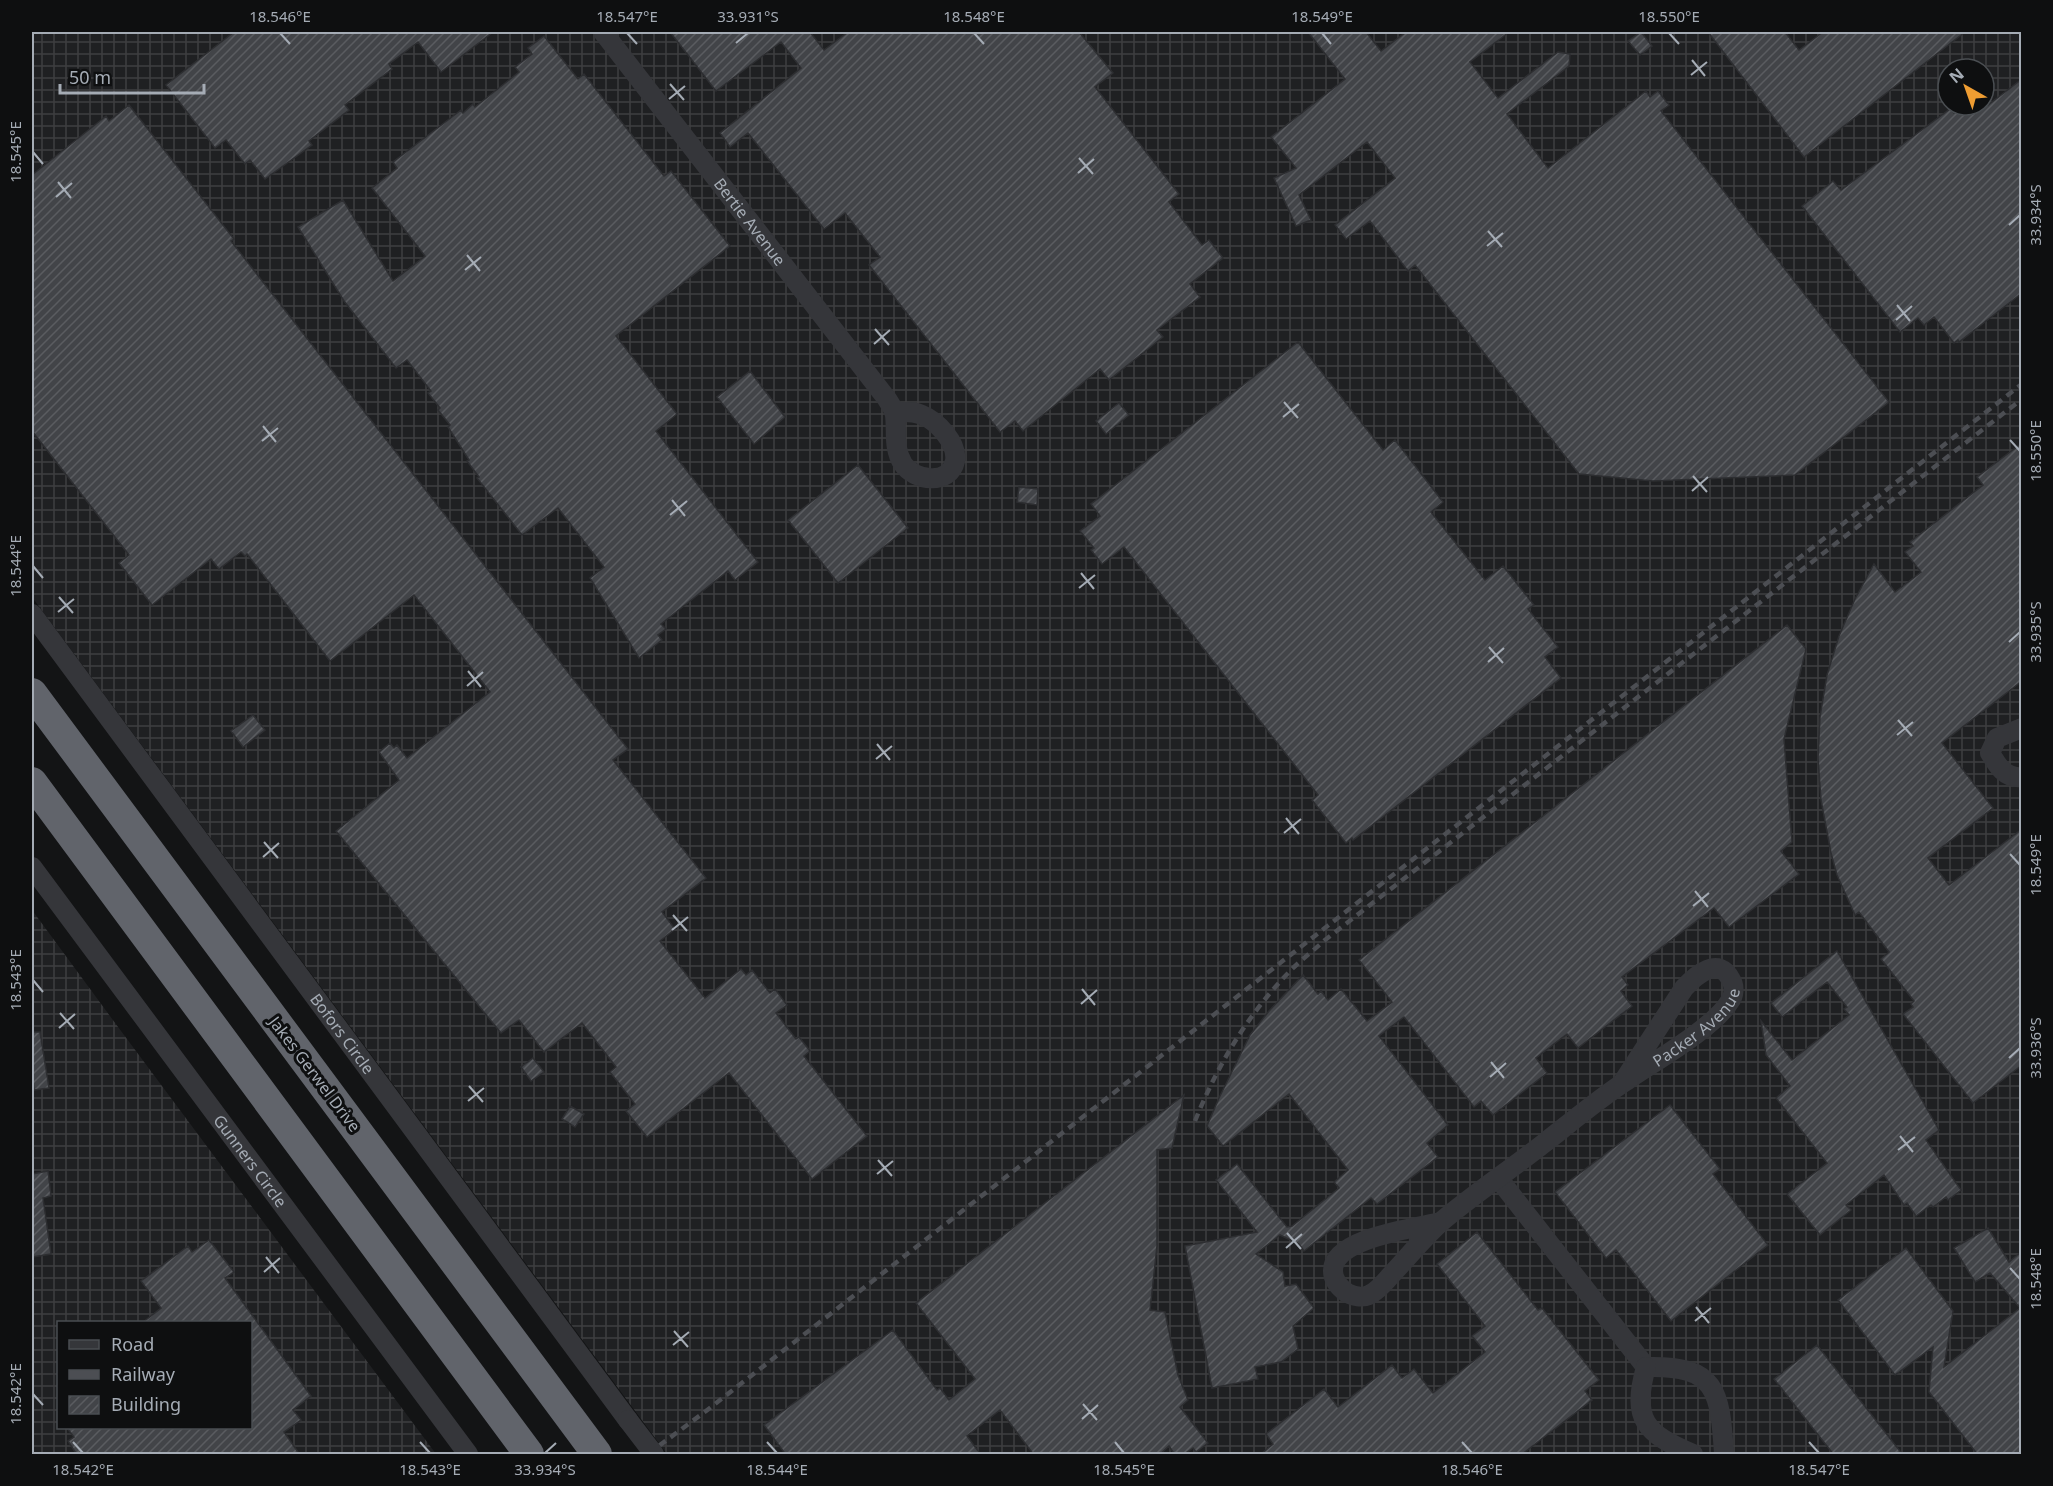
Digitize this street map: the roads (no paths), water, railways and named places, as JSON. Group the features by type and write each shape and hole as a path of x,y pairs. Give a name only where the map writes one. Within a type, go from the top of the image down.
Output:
{"highway":[{"name":"Jakes Gerwel Drive","path":"32,693 594,1449"},
{"path":"32,782 530,1455"}],"street":[{"name":"Bertie Avenue","path":"603,32 895,412"},
{"name":"Bofors Circle","path":"32,614 654,1455"},
{"path":"2022,728 1997,738 1990,753 2000,769 2014,778 2022,777"},
{"name":"Gunners Circle","path":"32,867 468,1455"},
{"name":"Packer Avenue","path":"1441,1222 1352,1245 1337,1257 1333,1267 1333,1277 1339,1286 1357,1297 1368,1296 1380,1287 1441,1222 1623,1082 1713,1020 1731,1000 1734,990 1727,974 1718,968 1707,969 1695,976 1684,988 1623,1082"},
{"path":"1498,1178 1646,1367"},
{"path":"1646,1367 1671,1366 1694,1371 1707,1381 1717,1399 1724,1455"},
{"path":"1646,1367 1640,1388 1639,1407 1648,1428 1667,1443 1694,1455"}],"railway":[{"path":"648,1454 2022,384"},
{"path":"1195,1121 1224,1060 1248,1022 1275,987 1303,959 2022,399"}]}
